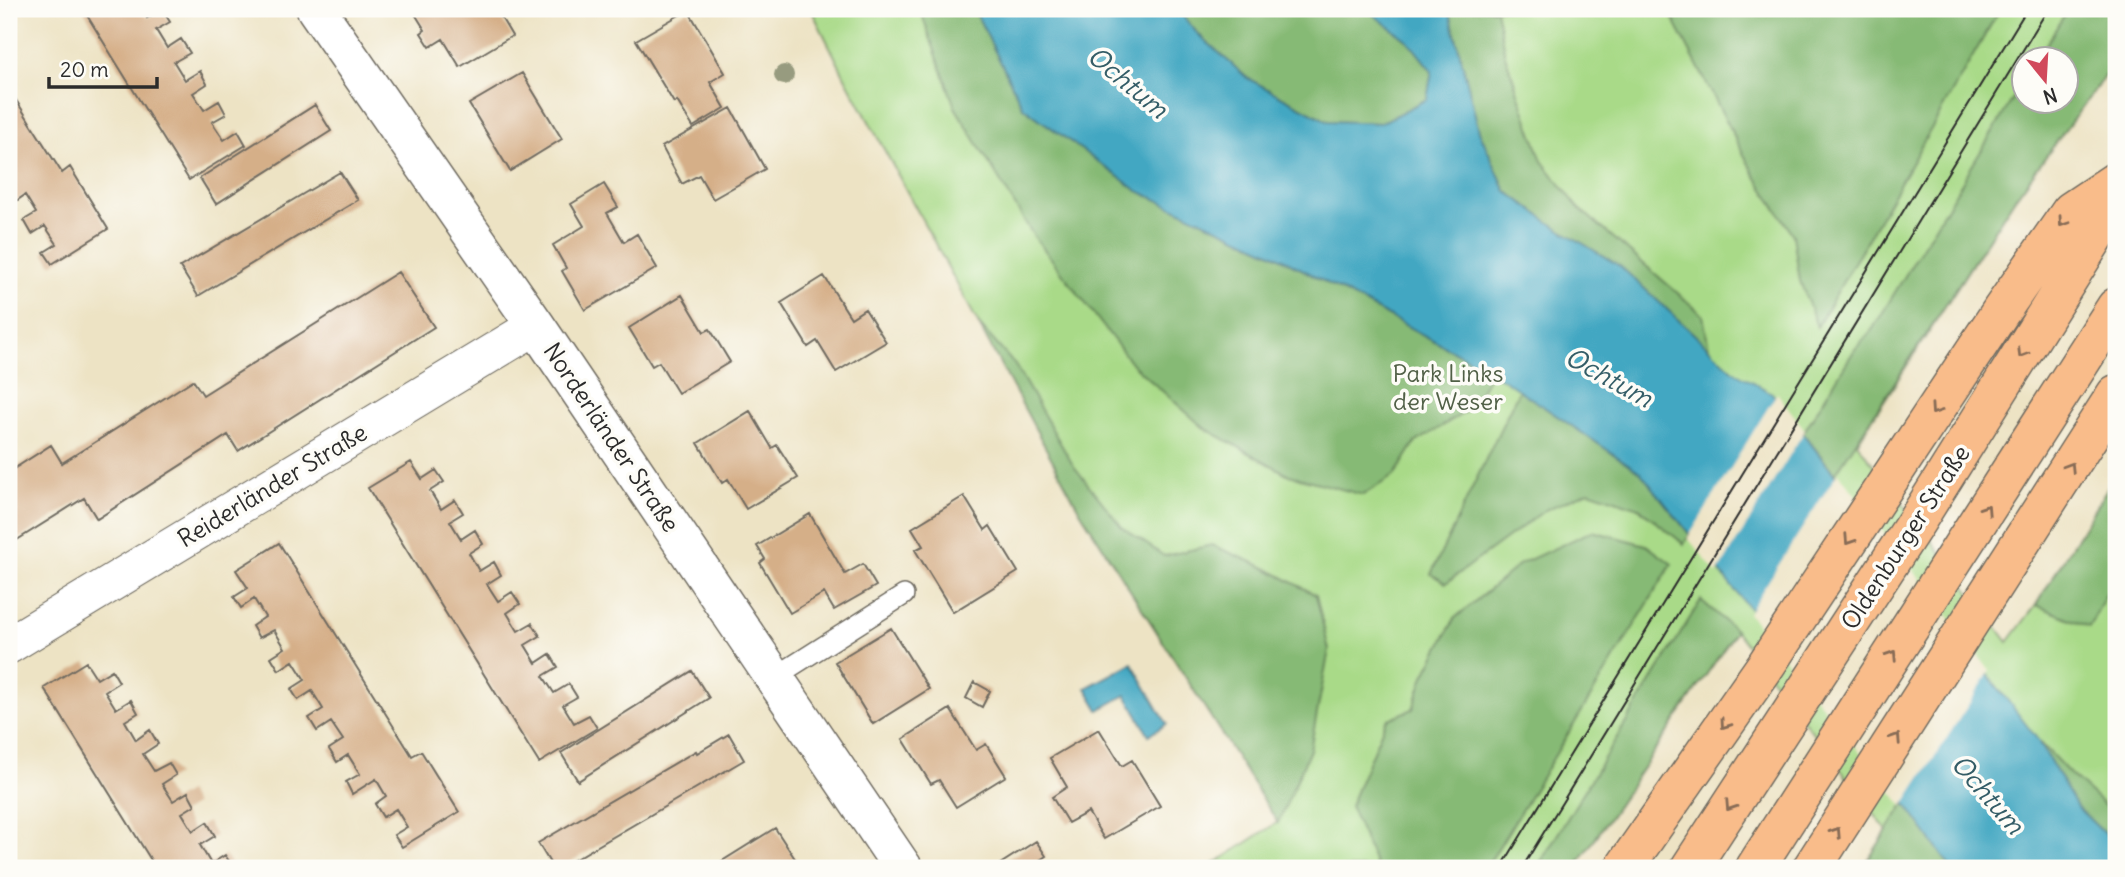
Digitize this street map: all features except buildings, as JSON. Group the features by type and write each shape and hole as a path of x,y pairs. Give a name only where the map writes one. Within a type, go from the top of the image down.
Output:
{"highway":[{"path":"1624,868 1764,668 2001,311 2071,211 2116,181"},
{"name":"Oldenburger Straße","path":"1690,868 1916,522 2116,203"},
{"path":"1755,868 2116,307"},
{"path":"1812,868 2116,394"}],"street":[{"name":"Norderländer Straße","path":"316,9 536,326 902,868"},
{"name":"Reiderländer Straße","path":"9,645 536,326"}],"lane":[{"path":"775,677 904,594"}],"green space":[{"name":"Park Links der Weser","path":"811,9 2116,9 2116,61 2080,110 2080,46 2010,46 2010,116 2076,116 2013,201 1857,443 2008,642 2036,605 2116,474 2116,868 1863,868 1887,831 1736,631 1575,868 1208,868 1278,822 1080,511 846,79"},
{"path":"920,9 974,9 1023,107 1138,191 1272,253 1492,372 1470,409 1415,443 1395,475 1363,495 1289,475 1204,428 1133,365 1033,235 955,107"},
{"path":"1177,9 1366,9 1408,41 1432,71 1427,99 1381,123 1327,121 1247,78 1197,33"},
{"path":"1449,9 1496,9 1505,55 1542,161 1579,208 1703,315 1709,348 1621,267 1556,227 1506,191 1479,131"},
{"path":"1671,9 2000,9 1817,327 1800,281 1793,235 1753,172 1672,17"},
{"path":"2068,9 2116,9 2116,61 2080,110 2080,46 2045,46"},
{"path":"2010,103 2010,116 2076,116 2013,201 1835,474 1803,433 1855,349 1872,330"},
{"path":"978,323 1015,365 1073,465 1122,527 1164,556 1212,545 1266,568 1316,595 1329,650 1310,750 1278,823 1080,511"},
{"path":"1519,390 1640,472 1690,535 1684,544 1639,508 1589,491 1545,510 1446,583 1431,574"},
{"path":"2116,474 2116,576 2089,627 2036,605"},
{"path":"1592,531 1646,545 1672,564 1486,868 1377,868 1350,806 1386,720 1413,709 1424,676 1455,618 1520,564"},
{"path":"1701,600 1736,631 1575,868 1537,868"},
{"path":"2038,740 2116,816 2116,845 2077,807"},
{"path":"1905,803 1951,868 1863,868"}],"water":[{"name":"Ochtum","path":"974,9 1177,9 1197,33 1247,78 1327,121 1381,123 1427,99 1432,71 1408,41 1366,9 1449,9 1479,131 1506,191 1556,227 1621,267 1735,372 1772,393 2038,740 2077,807 2116,845 2116,868 1951,868 1905,803 1640,472 1492,372 1272,253 1138,191 1023,107"},
{"path":"1132,663 1167,724 1149,735 1126,695 1099,710 1086,688"}],"pier":[{"path":"1777,393 1805,430 1717,574 1688,538"},
{"path":"1838,472 1990,671 1903,806 1748,613"}],"tram line":[{"path":"1501,868 2027,9"},
{"path":"1522,868 2048,9"}]}
